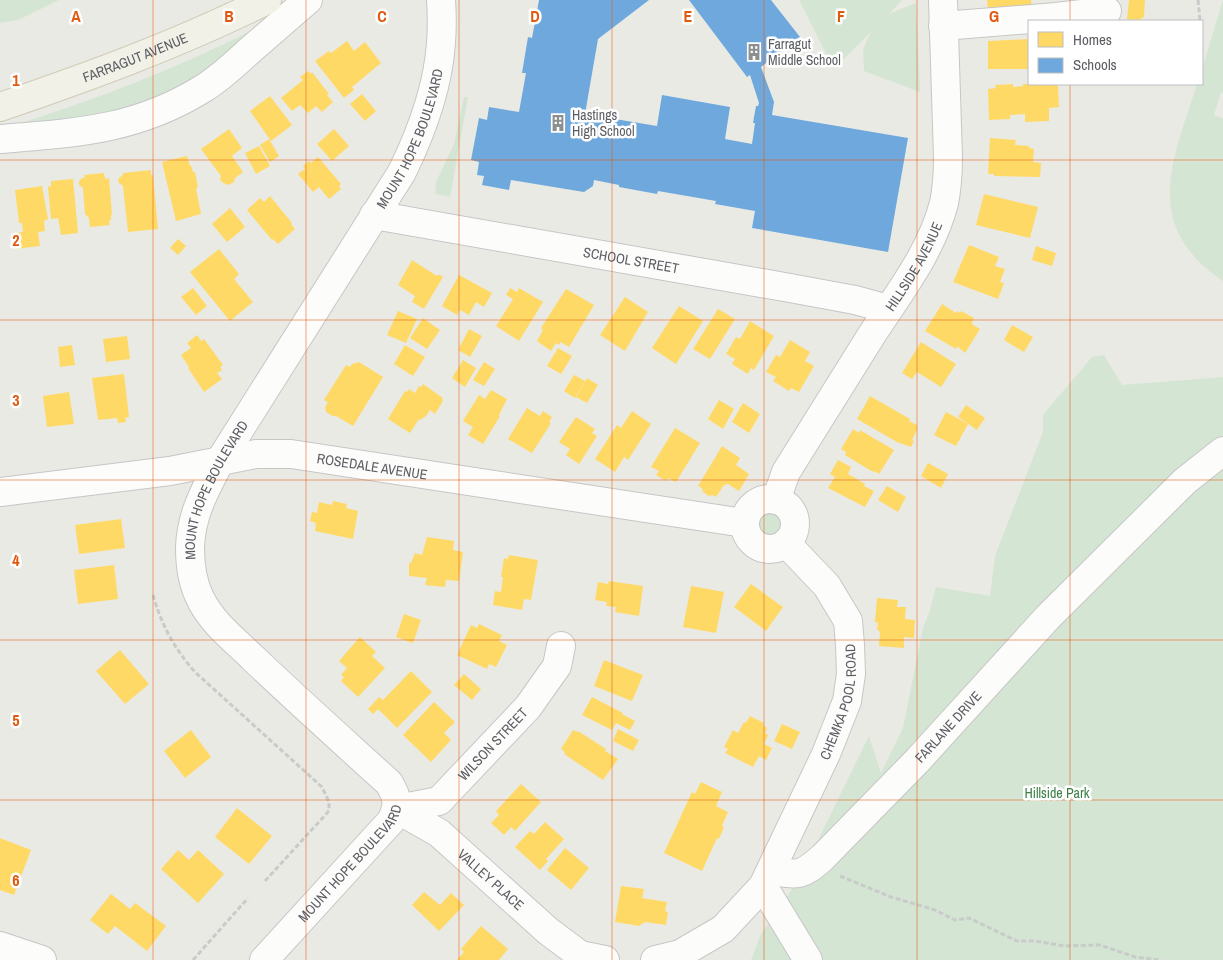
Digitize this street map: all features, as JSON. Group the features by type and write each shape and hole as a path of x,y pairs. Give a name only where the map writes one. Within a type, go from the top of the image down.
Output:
{"main road":[{"name":"FARRAGUT AVENUE","path":"0,107 86,78 218,25 267,0"}],"street":[{"path":"0,139 78,133 140,119 170,107 204,88 228,70 308,0"},
{"name":"MOUNT HOPE BOULEVARD","path":"264,960 391,821 396,809 396,795 389,783 296,699 214,620 201,600 194,581 191,563 193,518 221,459 402,172 415,144 433,95 442,42 441,0"},
{"path":"943,13 1056,17 1107,11"},
{"name":"HILLSIDE AVENUE","path":"776,500 786,472 917,266 935,229 944,203 948,179 948,158 943,13"},
{"name":"SCHOOL STREET","path":"374,215 790,288 855,300 888,309"},
{"name":"FARLANE DRIVE","path":"767,878 794,875 812,866 917,761 1048,617 1185,481 1223,451"},
{"name":"ROSEDALE AVENUE","path":"0,492 170,470 256,454 291,454 744,524"},
{"path":"768,499 776,500 789,508 795,524 794,531 786,543 771,549 763,548 750,539 744,524 748,511 754,505 768,499"},
{"name":"CHEMKA POOL ROAD","path":"767,878 826,754 847,701 851,674 848,621 827,586 786,543"},
{"name":"WILSON STREET","path":"396,809 439,801 528,707 557,666 561,646"},
{"name":"VALLEY PLACE","path":"396,809 439,833 548,931 593,957"},
{"path":"655,960 680,954 723,928 767,878 808,960"},
{"path":"0,946 42,960"}],"path":[{"path":"1198,0 1200,20"},
{"path":"153,595 167,633 185,661 309,774 326,794 329,802 328,812 265,881"},
{"path":"812,866 846,878 891,898 935,910 955,920 969,918 1017,941 1035,941 1065,946 1100,945 1135,957 1161,960"},
{"path":"192,960 248,898"}],"green space":[{"path":"0,0 59,0 18,20 0,23"},
{"path":"799,0 902,0 889,14 916,3 920,92 864,71 863,50 871,32 834,69"},
{"path":"1223,0 1223,93 1221,92 1214,115 1223,118 1223,281 1197,260 1181,237 1172,214 1170,190 1173,165 1179,139 1197,85 1203,85 1203,66"},
{"path":"253,30 199,78 135,111 9,127 133,83 194,58"},
{"path":"464,97 468,97 450,197 435,194 436,182 454,144"},
{"name":"Hillside Park","path":"1104,355 1122,385 1223,377 1223,960 751,960 761,934 799,879 869,736 881,773 903,728 923,628 936,587 990,596 995,556 1043,432 1043,415 1092,357"},
{"path":"770,510 780,514 784,524 780,534 770,538 760,534 756,524 760,514"}],"building: Homes":[{"path":"987,0 1031,0 1032,6 988,12"},
{"path":"1129,0 1145,0 1144,17 1139,20 1127,19"},
{"path":"1028,39 1028,69 988,69 988,41"},
{"path":"347,41 354,51 365,42 381,63 352,87 354,90 344,98 315,61 329,51 331,53"},
{"path":"308,71 311,74 312,72 333,102 322,112 316,106 308,113 300,105 292,111 281,98 303,80 300,77"},
{"path":"1013,84 1013,87 1023,86 1023,84 1058,85 1059,107 1049,108 1049,121 1025,122 1025,114 1010,115 1010,119 989,120 988,89 996,88 995,85"},
{"path":"362,94 376,111 365,121 350,104"},
{"path":"270,96 292,125 271,141 250,111"},
{"path":"229,129 242,148 232,156 243,172 229,185 223,183 220,179 221,176 201,149"},
{"path":"334,129 349,146 332,161 317,144"},
{"path":"990,138 1016,140 1015,145 1029,146 1029,148 1034,149 1033,162 1041,163 1040,177 994,176 994,174 988,174"},
{"path":"269,139 279,156 270,162 260,145"},
{"path":"259,146 270,166 256,174 245,153"},
{"path":"187,156 193,172 195,172 201,214 176,221 162,162"},
{"path":"318,157 341,184 339,186 341,189 329,199 319,187 313,192 298,174 305,169 303,166 309,161 311,163"},
{"path":"151,170 158,229 128,232 123,186 119,183 118,179 123,173"},
{"path":"104,173 105,179 109,178 112,215 111,220 109,220 110,225 90,227 89,218 85,214 83,188 79,185 79,181 85,178 84,175"},
{"path":"73,179 78,233 61,235 58,218 51,219 48,187 51,186 51,181"},
{"path":"42,186 48,219 44,221 45,231 38,232 40,246 15,249 13,233 23,232 22,223 19,223 15,190"},
{"path":"984,194 1038,207 1030,238 976,225"},
{"path":"270,196 295,229 278,244 272,240 247,210 260,198 264,202"},
{"path":"230,208 245,227 227,242 212,224"},
{"path":"178,239 186,246 178,255 170,248"},
{"path":"969,245 999,257 995,266 1005,269 1000,282 1004,283 998,299 953,282"},
{"path":"1036,246 1056,253 1052,266 1032,260"},
{"path":"219,249 239,274 234,279 253,302 230,321 190,272"},
{"path":"412,260 437,276 438,274 443,277 424,309 412,302 415,296 398,285"},
{"path":"459,275 492,293 484,307 476,302 469,315 460,310 457,315 442,306"},
{"path":"193,288 207,306 196,315 181,297"},
{"path":"510,288 517,292 519,288 543,302 519,341 496,326 513,299 506,295"},
{"path":"566,289 594,305 569,347 561,342 559,345 556,343 551,351 537,341 543,330 541,328"},
{"path":"625,297 648,312 625,351 600,335"},
{"path":"942,304 956,313 961,311 974,318 973,325 980,329 965,353 957,346 956,349 925,331"},
{"path":"679,306 703,321 676,364 652,348"},
{"path":"718,309 735,319 710,359 693,349"},
{"path":"398,311 417,319 406,343 387,335"},
{"path":"423,318 440,330 427,349 410,338"},
{"path":"750,321 774,336 754,370 751,368 748,374 732,364 735,359 726,354 736,337 740,339"},
{"path":"1012,325 1033,337 1024,352 1004,340"},
{"path":"469,329 482,336 470,357 458,350"},
{"path":"197,335 201,341 204,339 223,365 220,367 222,370 217,373 222,379 204,392 181,355 191,348 187,343"},
{"path":"127,336 130,359 106,362 103,339"},
{"path":"790,340 810,352 805,361 814,366 799,392 791,388 789,391 773,381 776,377 766,372 776,355 780,357"},
{"path":"921,342 956,364 941,387 917,372 912,379 902,373"},
{"path":"72,345 75,365 60,367 58,347"},
{"path":"405,345 425,357 413,376 394,364"},
{"path":"558,348 572,356 561,374 547,366"},
{"path":"463,360 476,368 465,387 452,378"},
{"path":"359,362 383,377 353,426 326,412 325,407 328,402 324,400 346,365 350,367 352,364"},
{"path":"484,362 495,369 484,386 473,380"},
{"path":"124,374 129,417 125,418 126,422 118,423 117,418 98,420 92,378"},
{"path":"574,375 585,381 575,398 564,391"},
{"path":"587,378 598,385 587,403 576,397"},
{"path":"423,384 443,398 443,401 435,414 430,410 426,416 419,419 410,433 388,419 405,391 407,392 409,389 415,393 419,386 421,387"},
{"path":"491,390 507,399 500,416 483,444 468,435 473,427 463,421 479,395 485,399"},
{"path":"69,392 74,424 47,427 43,396"},
{"path":"870,396 917,425 916,427 918,428 911,447 897,442 857,419"},
{"path":"719,400 734,409 723,429 708,419"},
{"path":"743,403 760,414 749,433 732,422"},
{"path":"966,405 985,418 977,430 958,417"},
{"path":"527,408 540,416 543,411 552,417 549,422 551,423 532,453 508,439"},
{"path":"632,411 651,424 628,460 624,457 615,472 595,459 617,425 621,428"},
{"path":"946,412 968,424 956,446 934,435"},
{"path":"576,417 595,429 592,433 597,436 579,464 566,455 570,449 559,442"},
{"path":"675,428 700,443 676,482 668,478 666,481 656,475 659,471 651,467"},
{"path":"853,429 859,433 860,430 894,450 879,474 845,455 846,452 841,449"},
{"path":"722,446 740,458 736,465 749,474 739,491 728,484 724,485 716,497 713,495 709,496 698,486"},
{"path":"838,460 851,467 848,474 874,491 865,507 828,488 835,477 830,474"},
{"path":"928,463 948,474 941,488 921,476"},
{"path":"887,486 906,497 898,512 878,500"},
{"path":"333,501 347,504 346,508 358,511 353,539 315,531 316,523 310,521 312,512 317,513 319,502 332,505"},
{"path":"121,519 125,548 79,554 75,525"},
{"path":"427,537 454,541 453,550 463,552 459,581 446,580 445,587 425,585 427,578 409,576 409,563 411,563 415,553 422,555"},
{"path":"509,555 538,560 531,600 524,599 522,610 493,605 495,591 501,592 504,558 508,559"},
{"path":"114,565 118,599 78,604 74,570"},
{"path":"609,581 643,586 639,616 615,612 616,607 606,606 607,602 595,600 598,582 608,584"},
{"path":"751,584 783,607 766,631 734,607"},
{"path":"691,586 724,592 716,633 683,627"},
{"path":"877,598 898,600 897,607 906,607 905,619 915,620 914,638 904,637 904,648 879,646 880,632 877,629 878,623 875,622"},
{"path":"404,614 421,620 413,643 396,637"},
{"path":"479,624 502,635 499,641 507,645 496,667 489,664 487,669 457,655 471,625 477,628"},
{"path":"360,637 376,652 372,656 385,668 358,697 341,681 344,677 341,675 347,668 339,661"},
{"path":"120,650 149,684 125,704 96,671"},
{"path":"604,660 643,675 632,701 594,686"},
{"path":"411,671 432,692 397,728 378,709 373,714 368,709 379,697 383,700"},
{"path":"464,674 481,689 472,700 454,685"},
{"path":"592,697 635,721 630,730 616,723 612,730 582,715"},
{"path":"434,702 455,722 444,733 451,740 431,762 403,735"},
{"path":"750,716 764,723 763,725 767,728 765,733 768,735 764,744 772,748 766,760 759,756 753,767 725,753 728,749 724,747 733,730 738,733"},
{"path":"782,724 800,732 792,749 774,741"},
{"path":"618,729 639,740 633,751 613,741"},
{"path":"191,730 211,757 185,778 164,751"},
{"path":"573,730 578,731 606,749 605,751 618,759 603,780 564,754 565,752 561,749"},
{"path":"701,782 722,792 716,806 728,812 719,839 717,838 702,871 664,853 692,792 695,794"},
{"path":"521,784 541,802 515,831 511,827 504,835 491,823 499,815 496,811"},
{"path":"237,808 272,836 249,864 215,837"},
{"path":"545,822 564,839 546,859 548,861 540,870 515,847 530,831 534,834"},
{"path":"0,838 31,850 14,895 0,890"},
{"path":"565,848 589,868 571,890 547,870"},
{"path":"178,850 189,860 198,850 224,874 198,903 161,869"},
{"path":"621,886 644,889 642,898 667,902 665,911 668,912 666,925 645,922 639,926 615,922"},
{"path":"424,892 440,905 451,893 464,905 439,931 412,905"},
{"path":"111,894 130,909 135,903 166,926 147,951 115,926 108,934 90,920"},
{"path":"481,926 508,949 499,960 457,960 464,952 461,949"}],"building: Schools":[{"name":"Hastings High School","path":"539,0 649,0 598,39 585,114 657,126 662,95 730,107 725,139 752,144 755,123 753,123 756,106 759,103 750,75 747,77 689,0 771,0 800,37 761,67 774,102 772,115 908,138 888,252 752,228 755,211 715,204 716,201 658,191 657,194 594,180 593,186 584,192 511,180 509,190 482,185 484,176 477,175 479,162 471,160 479,118 487,120 489,107 519,112 526,73 522,73 528,37 532,38"}],"place":[{"name":"Farragut Middle School","path":"754,52"},
{"name":"Hastings High School","path":"558,123"}]}
